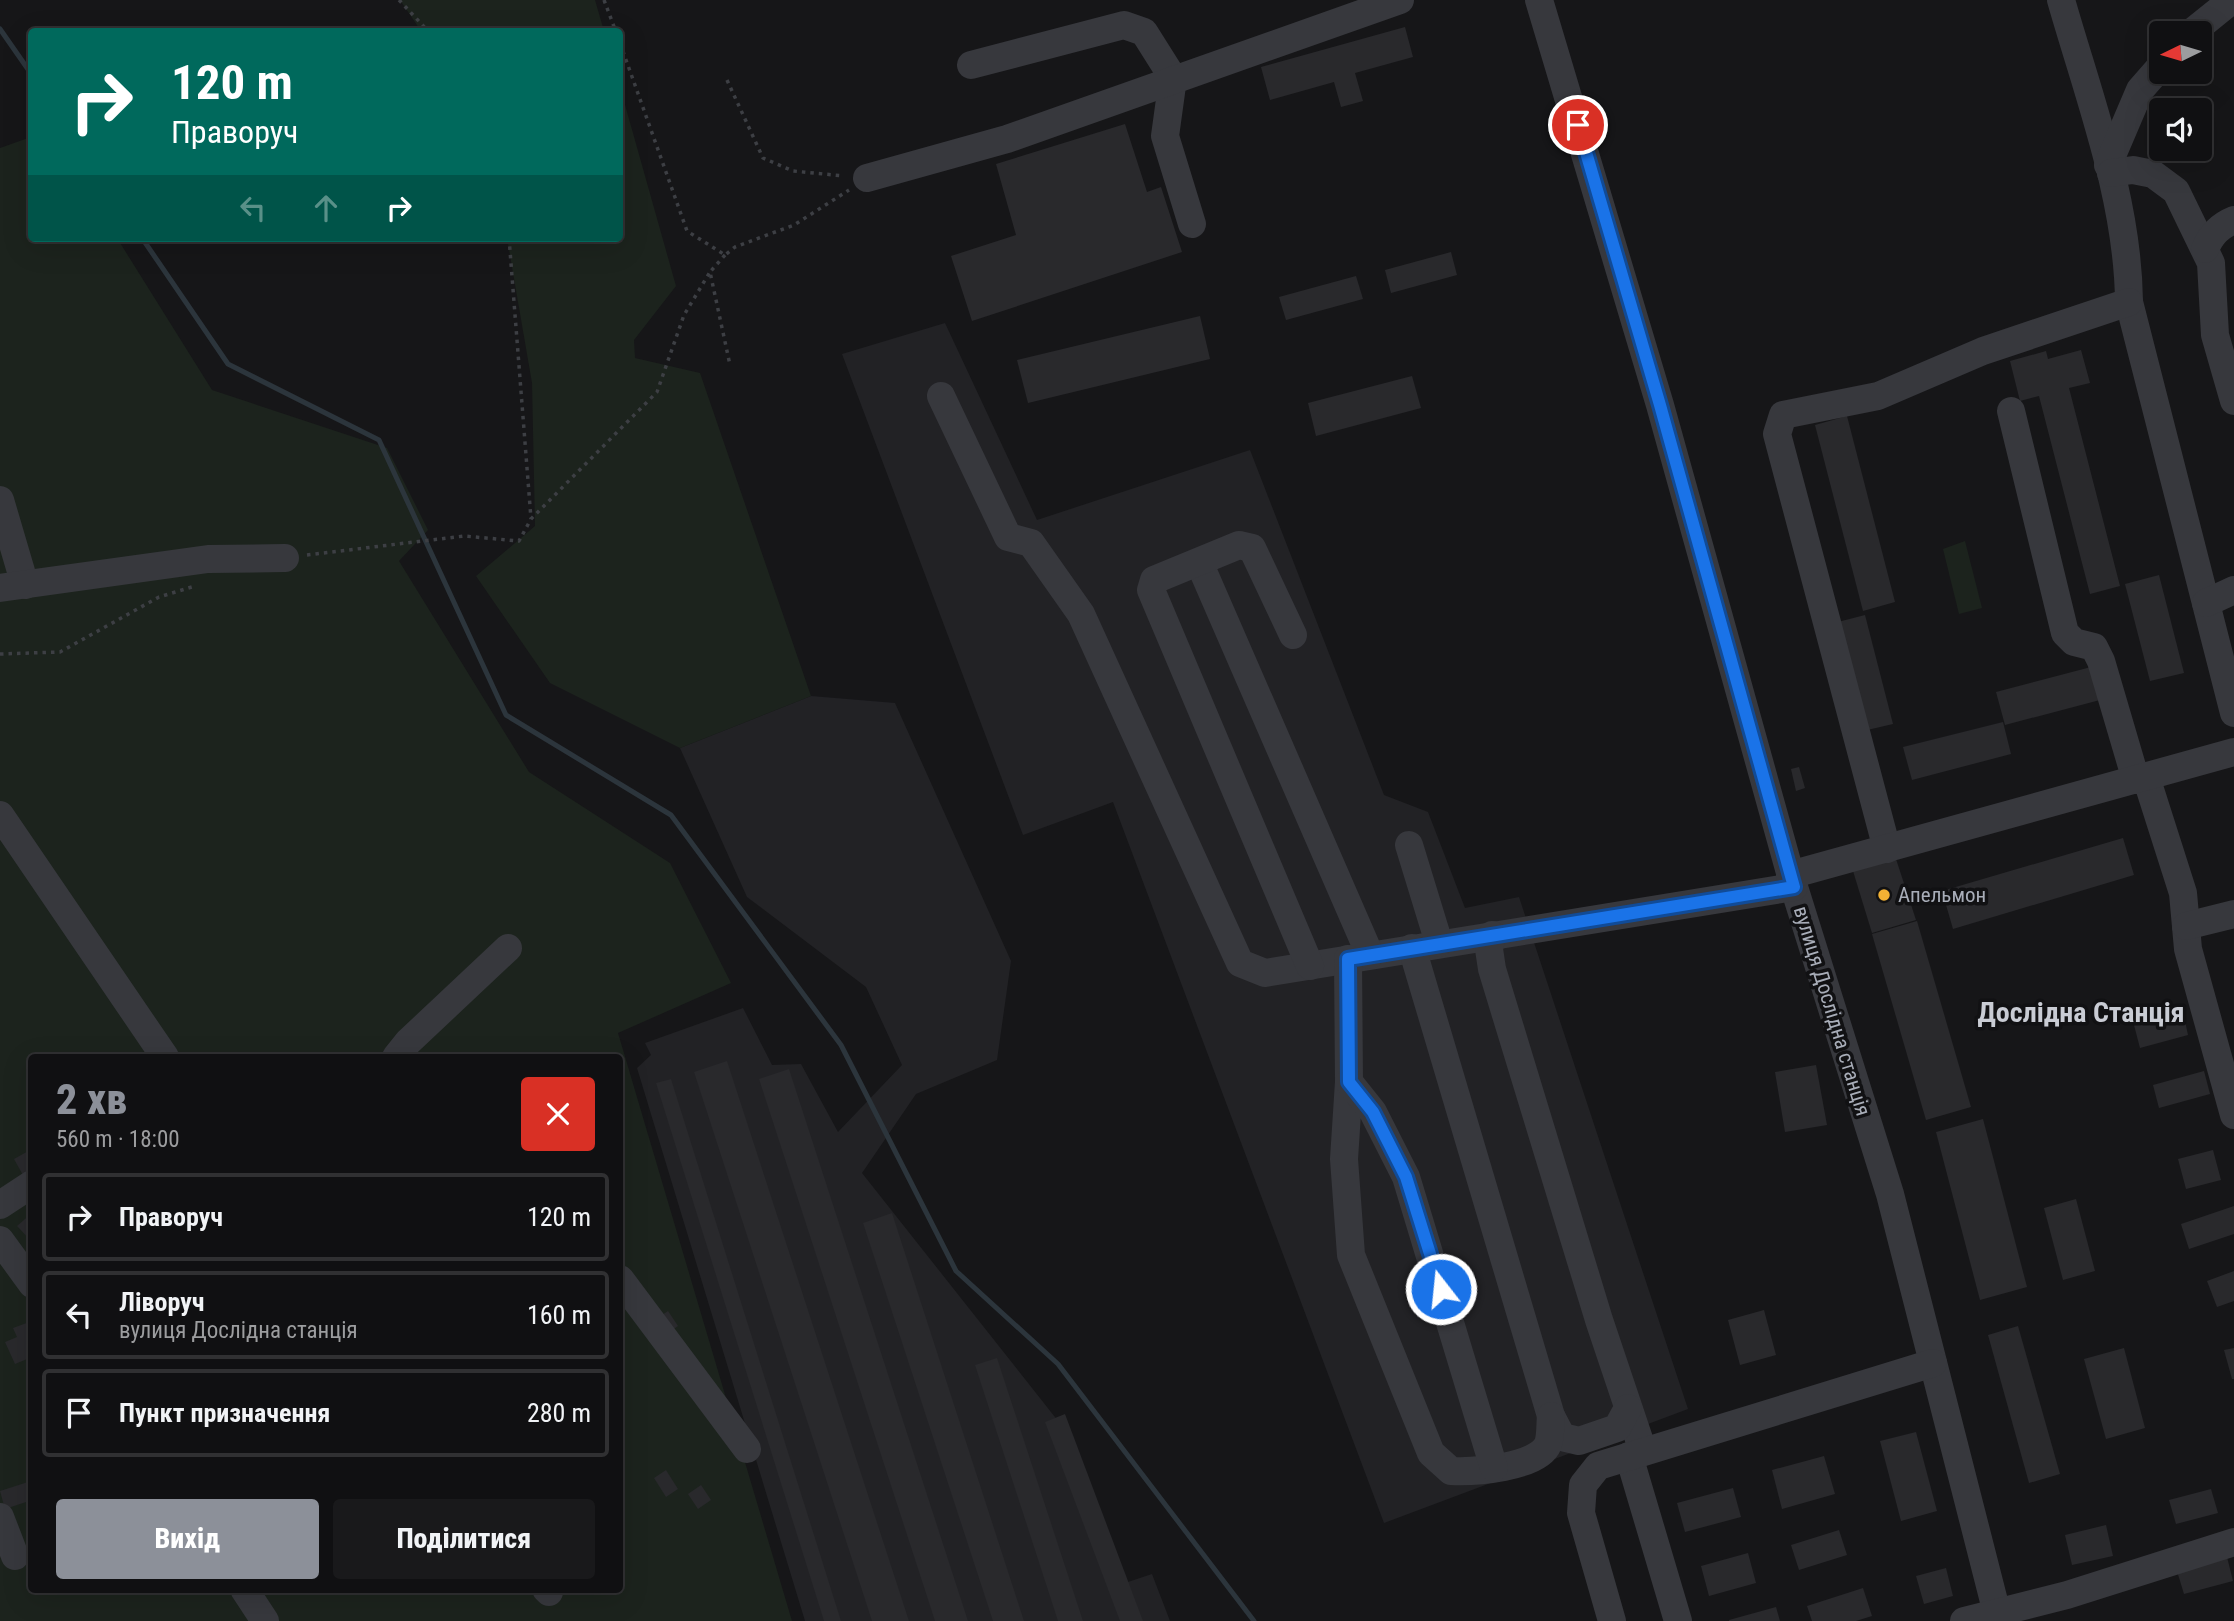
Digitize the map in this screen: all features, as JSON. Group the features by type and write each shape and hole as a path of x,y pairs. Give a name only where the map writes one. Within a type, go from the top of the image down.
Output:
{"street":[{"path":"867,178 1007,139 1173,78 1400,0"},
{"name":"вулиця Дослідна станція","path":"1539,0 1660,405 1792,881 1890,1194 1998,1617"},
{"path":"2061,0 2109,169 2129,259 2129,302 2234,713"},
{"path":"2205,21 2232,0"},
{"path":"971,65 1124,24 1144,32 1173,78 1165,136 1192,223"},
{"path":"2109,169 2140,90 2149,80"},
{"path":"2109,169 2153,174 2176,191 2211,263 2215,335 2234,401"},
{"path":"2205,249 2210,238 2223,225 2234,220"},
{"path":"1887,849 1777,434 1778,422 1783,415 1878,396 1983,351 2129,302"},
{"path":"941,396 1008,537 1031,543 1081,614 1240,963 1265,973 1792,881 1887,849 2234,752"},
{"path":"2011,411 2064,632 2074,642 2094,647 2101,660 2183,893 2188,949 2234,1115"},
{"path":"0,500 12,586 208,559 285,558"},
{"path":"1293,635 1252,548 1239,545 1154,580 1151,590 1310,965"},
{"path":"1199,562 1359,957 1344,1159 1351,1255 1431,1453 1451,1471 1494,1468 1537,1456 1548,1444 1551,1416"},
{"path":"2206,603 2234,590"},
{"path":"0,815 163,1054"},
{"path":"1409,845 1425,945 1551,1416 1562,1437 1580,1441 1617,1428 1629,1408"},
{"path":"2186,926 2234,914"},
{"path":"1492,934 1489,949 1492,969 1629,1408 1636,1453 1678,1621"},
{"path":"398,1054 508,947"},
{"path":"1349,1082 1373,1112 1406,1177 1494,1468"},
{"path":"0,1205 28,1187"},
{"path":"0,1240 28,1278"},
{"path":"623,1283 747,1449"},
{"path":"1612,1621 1581,1513 1583,1485 1598,1466 1933,1363"},
{"path":"0,1517 16,1557"},
{"path":"1964,1621 1998,1617 2234,1542"},
{"path":"247,1593 265,1621"}],"path":[{"path":"399,0 425,28"},
{"path":"604,0 614,28"},
{"path":"623,51 687,231 725,255"},
{"path":"727,80 763,158 793,171 867,178"},
{"path":"285,558 464,536 519,541 531,519 657,392 684,315 710,272 725,255 735,247 794,225 867,178"},
{"path":"509,242 531,519"},
{"path":"710,272 730,365"},
{"path":"0,654 60,652 159,597 197,585"}],"shaded area":[{"path":"400,0 595,0 603,28 419,28"},
{"path":"623,98 676,286 634,340 635,358 700,373 811,696 680,748 550,683 476,576 535,526 532,383 508,242 623,242"},
{"path":"28,138 28,242 120,242 212,390 387,448 428,530 399,561 529,772 670,863 731,983 618,1033 792,1621 0,1621 0,148"},
{"path":"945,323 1037,520 1250,450 1384,795 1428,812 1465,908 1519,897 1688,1409 1384,1523 1113,802 1023,835 842,354"},
{"path":"1965,541 1982,608 1959,614 1943,549"},
{"path":"811,696 895,703 1011,961 997,1060 916,1094 862,1173 1062,1426 1125,1583 1152,1574 1170,1621 805,1621 637,1068 651,1055 645,1043 743,1008 772,1065 801,1064 838,1132 902,1065 866,987 747,897 680,748"}],"building":[{"path":"1405,27 1413,57 1355,73 1363,101 1341,107 1334,82 1270,100 1261,67"},
{"path":"1125,124 1147,192 1161,187 1182,252 972,321 951,256 1016,235 996,164"},
{"path":"1451,252 1457,275 1391,293 1385,270"},
{"path":"1356,276 1363,299 1286,320 1279,297"},
{"path":"1200,316 1210,359 1028,403 1017,360"},
{"path":"2081,350 2090,383 2069,388 2120,586 2090,594 2039,396 2020,401 2010,361 2046,351 2048,359"},
{"path":"1412,376 1421,408 1316,436 1308,403"},
{"path":"1847,416 1895,602 1863,611 1815,425"},
{"path":"2159,575 2184,673 2150,681 2125,584"},
{"path":"1865,615 1893,724 1863,731 1834,623"},
{"path":"2091,667 2100,700 2005,725 1996,692"},
{"path":"2003,722 2011,754 1912,780 1903,747"},
{"path":"1799,767 1805,788 1796,791 1791,769"},
{"path":"2123,838 2134,875 1953,929 1942,891"},
{"name":"Апельмон","path":"1896,859 1916,920 1872,933 1853,871"},
{"path":"1917,921 1971,1107 1926,1120 1872,934"},
{"path":"2183,1012 2188,1035 2140,1048 2134,1025"},
{"path":"727,1061 909,1621 872,1621 694,1072"},
{"path":"1816,1065 1827,1125 1785,1132 1775,1072"},
{"path":"789,1069 968,1621 935,1621 759,1079"},
{"path":"2204,1071 2210,1094 2159,1108 2153,1085"},
{"path":"671,1079 841,1621 824,1621 656,1083"},
{"path":"1983,1119 2027,1287 1980,1300 1936,1132"},
{"path":"2213,1150 2221,1180 2186,1189 2178,1159"},
{"path":"28,1151 28,1175 24,1177 14,1159"},
{"path":"2076,1199 2095,1271 2063,1280 2044,1208"},
{"path":"2234,1206 2234,1234 2189,1249 2181,1224"},
{"path":"892,1213 1024,1621 993,1621 863,1223"},
{"path":"28,1216 28,1238 17,1226"},
{"path":"2234,1271 2234,1301 2217,1307 2207,1281"},
{"path":"1764,1310 1776,1355 1740,1365 1728,1320"},
{"path":"668,1311 678,1326 665,1335 656,1319"},
{"path":"28,1322 28,1359 15,1364 5,1342 17,1337 13,1328"},
{"path":"2018,1326 2060,1474 2029,1483 1988,1335"},
{"path":"2124,1348 2145,1428 2106,1439 2084,1359"},
{"path":"2234,1348 2234,1379 2232,1379 2224,1350"},
{"path":"997,1358 1083,1621 1058,1621 975,1365"},
{"path":"1065,1414 1143,1621 1120,1621 1045,1422"},
{"path":"1916,1432 1937,1511 1901,1521 1880,1441"},
{"path":"1824,1456 1835,1494 1782,1509 1772,1470"},
{"path":"666,1470 678,1489 666,1497 654,1478"},
{"path":"28,1482 28,1501 5,1509 0,1491"},
{"path":"701,1485 711,1500 698,1509 688,1494"},
{"path":"1733,1488 1741,1517 1685,1532 1677,1503"},
{"path":"2211,1489 2218,1513 2176,1524 2169,1500"},
{"path":"2106,1525 2113,1556 2072,1565 2065,1535"},
{"path":"1839,1530 1847,1555 1799,1570 1791,1545"},
{"path":"1748,1553 1756,1583 1709,1596 1701,1566"},
{"path":"2227,1557 2233,1581 2184,1594 2177,1571"},
{"path":"1946,1568 1953,1596 1924,1604 1916,1576"},
{"path":"1863,1588 1872,1616 1856,1621 1812,1621 1807,1606"},
{"path":"1776,1607 1780,1621 1729,1621 1729,1620"}],"waterway":[{"path":"0,29 28,69"},
{"path":"145,242 228,364 379,440 506,715 671,815 841,1045 956,1271 1058,1364 1254,1621"}],"place":[{"name":"Апельмон","path":"1884,895"}],"district":[{"name":"Дослідна Станція","path":"2081,1012"}],"route":[{"path":"1441,1289 1406,1177 1373,1112 1349,1082 1348,959 1794,887 1660,405 1578,125"}]}
